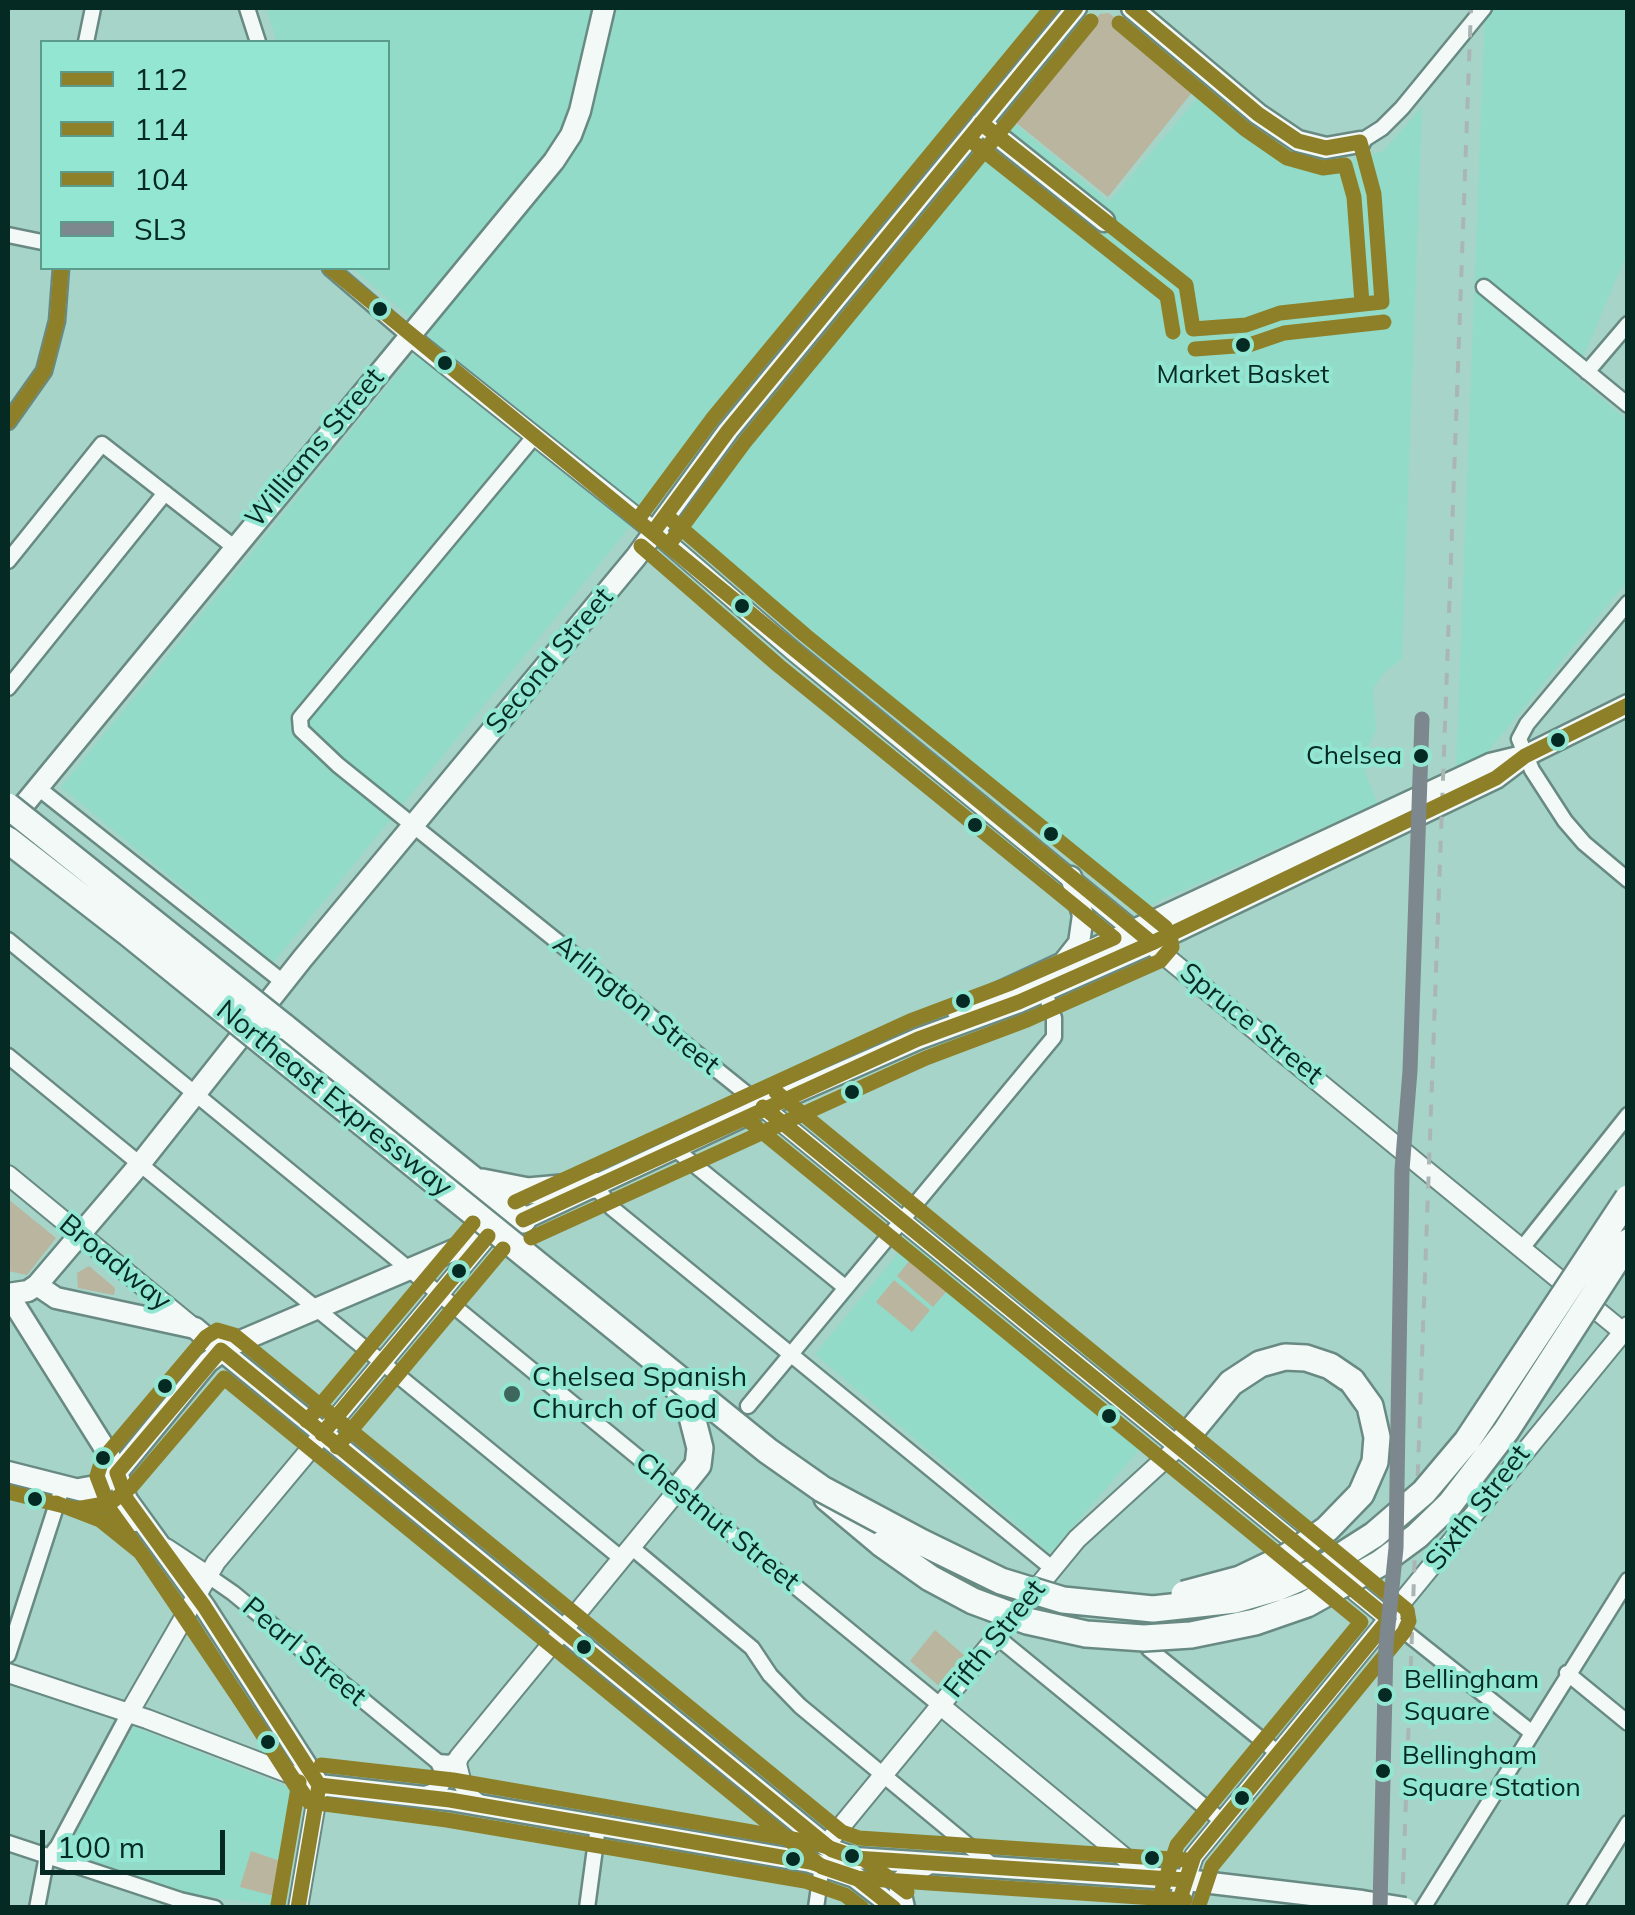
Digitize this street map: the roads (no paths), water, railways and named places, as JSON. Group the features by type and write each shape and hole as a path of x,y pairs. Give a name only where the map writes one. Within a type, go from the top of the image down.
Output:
{"highway":[{"path":"8,806 523,1220"},
{"name":"Northeast Expressway","path":"1628,1198 1467,1441 1424,1492 1392,1522 1338,1559 1277,1588 1212,1604 1132,1609 1064,1600 1001,1581 872,1516 794,1470 732,1423 655,1360 640,1347 624,1334 609,1322 579,1297 521,1250 509,1241 485,1222 380,1136 306,1076 173,969 143,945 113,921 97,909 82,897 34,860 19,848 8,840 20,849 32,858 56,876 100,911 114,922 128,934 142,945 157,956 200,990 468,1207 482,1219 512,1243 528,1256 543,1268 605,1319 621,1331 636,1344 652,1356 802,1475 891,1551 950,1590 1017,1618 1075,1632 1133,1638 1190,1635 1255,1622 1319,1599 1370,1570 1417,1536 1450,1504 1492,1452 1628,1242"},
{"path":"456,1166 484,1183 504,1188 595,1185"},
{"path":"652,1356 680,1388 699,1442 698,1464 678,1490"},
{"path":"1132,1609 1222,1584 1263,1569 1300,1548 1341,1516 1365,1488 1378,1446 1372,1412 1352,1382 1330,1366 1306,1358 1285,1358 1260,1364 1230,1384 1179,1446"}],"main road":[{"name":"Williams Street","path":"8,824 554,161 576,124 604,8"},
{"name":"Second Street","path":"37,1285 636,557 728,431 1076,8"},
{"path":"1132,8 1258,114 1298,141 1326,148 1360,142"},
{"path":"981,123 1104,221"},
{"path":"71,1487 95,1487 116,1473 222,1350 488,1236 763,1107 1503,774 1525,756 1628,705"},
{"path":"1041,983 1079,942 1083,920 1072,877"},
{"path":"1062,963 1144,937"},
{"path":"156,1540 128,1500 109,1455 8,1294 28,1291 37,1285 56,1298 194,1328"},
{"name":"Broadway","path":"194,1328 563,1631 824,1855 894,1908"},
{"path":"8,1472 71,1487 119,1508 201,1584 212,1619 319,1785 824,1855 1147,1876 1406,1908"},
{"path":"904,1908 900,1890 904,1879 935,1863"},
{"path":"1177,1908 1186,1880"}],"street":[{"path":"86,40 92,8"},
{"path":"247,8 257,40"},
{"path":"1360,142 1402,108 1484,8"},
{"path":"8,235 40,242"},
{"path":"8,422 44,372 57,321 61,270"},
{"path":"332,270 408,335"},
{"path":"1484,288 1628,406"},
{"path":"1587,372 1628,324"},
{"name":"Spruce Street","path":"408,335 654,531 778,639 1626,1331"},
{"name":"Arlington Street","path":"533,438 300,718 301,730 338,765 1530,1732"},
{"path":"8,561 102,444 234,547"},
{"path":"8,688 165,493"},
{"path":"1628,603 1519,738 1525,756 1571,830 1628,880"},
{"path":"38,787 283,982"},
{"name":"Chestnut Street","path":"8,940 1147,1876"},
{"path":"748,1406 1054,1037 1054,1018 1041,983"},
{"path":"8,1056 382,1362 743,1640 800,1706 993,1866"},
{"path":"1523,1247 1628,1116"},
{"path":"675,1149 846,1288"},
{"name":"Broadway","path":"8,1175 194,1328"},
{"path":"595,1185 612,1208 1053,1569"},
{"path":"37,1908 42,1869 48,1857 58,1846 201,1584 488,1236"},
{"name":"Sixth Street","path":"1186,1880 1191,1860 1222,1821 1626,1331"},
{"name":"Fifth Street","path":"824,1855 1086,1529 1179,1446"},
{"path":"8,1655 71,1487"},
{"path":"480,1805 470,1797 461,1780 456,1764 461,1755 678,1490"},
{"path":"1423,1908 1628,1580"},
{"name":"Pearl Street","path":"201,1584 233,1593 438,1762"},
{"path":"212,1619 218,1597 233,1593"},
{"path":"998,1637 1222,1821"},
{"path":"1150,1649 1278,1752"},
{"path":"8,1674 129,1714 319,1785 298,1908"},
{"path":"1568,1674 1628,1723"},
{"path":"416,1796 430,1794 442,1786 444,1777 438,1762 451,1763 461,1755"},
{"path":"1574,1908 1628,1823"},
{"path":"587,1908 598,1826"},
{"path":"8,1844 170,1902 215,1908"},
{"path":"816,1908 824,1855"},
{"path":"1186,1880 1193,1908"}],"railway":[{"path":"1402,1908 1471,8"}],"place":[{"name":"Market Basket","path":"1243,345"},
{"name":"Chelsea","path":"1421,756"},
{"name":"Chelsea Spanish Church of God","path":"512,1394"},
{"name":"Bellingham Square","path":"1385,1695"},
{"name":"Bellingham Square Station","path":"1383,1771"}]}
